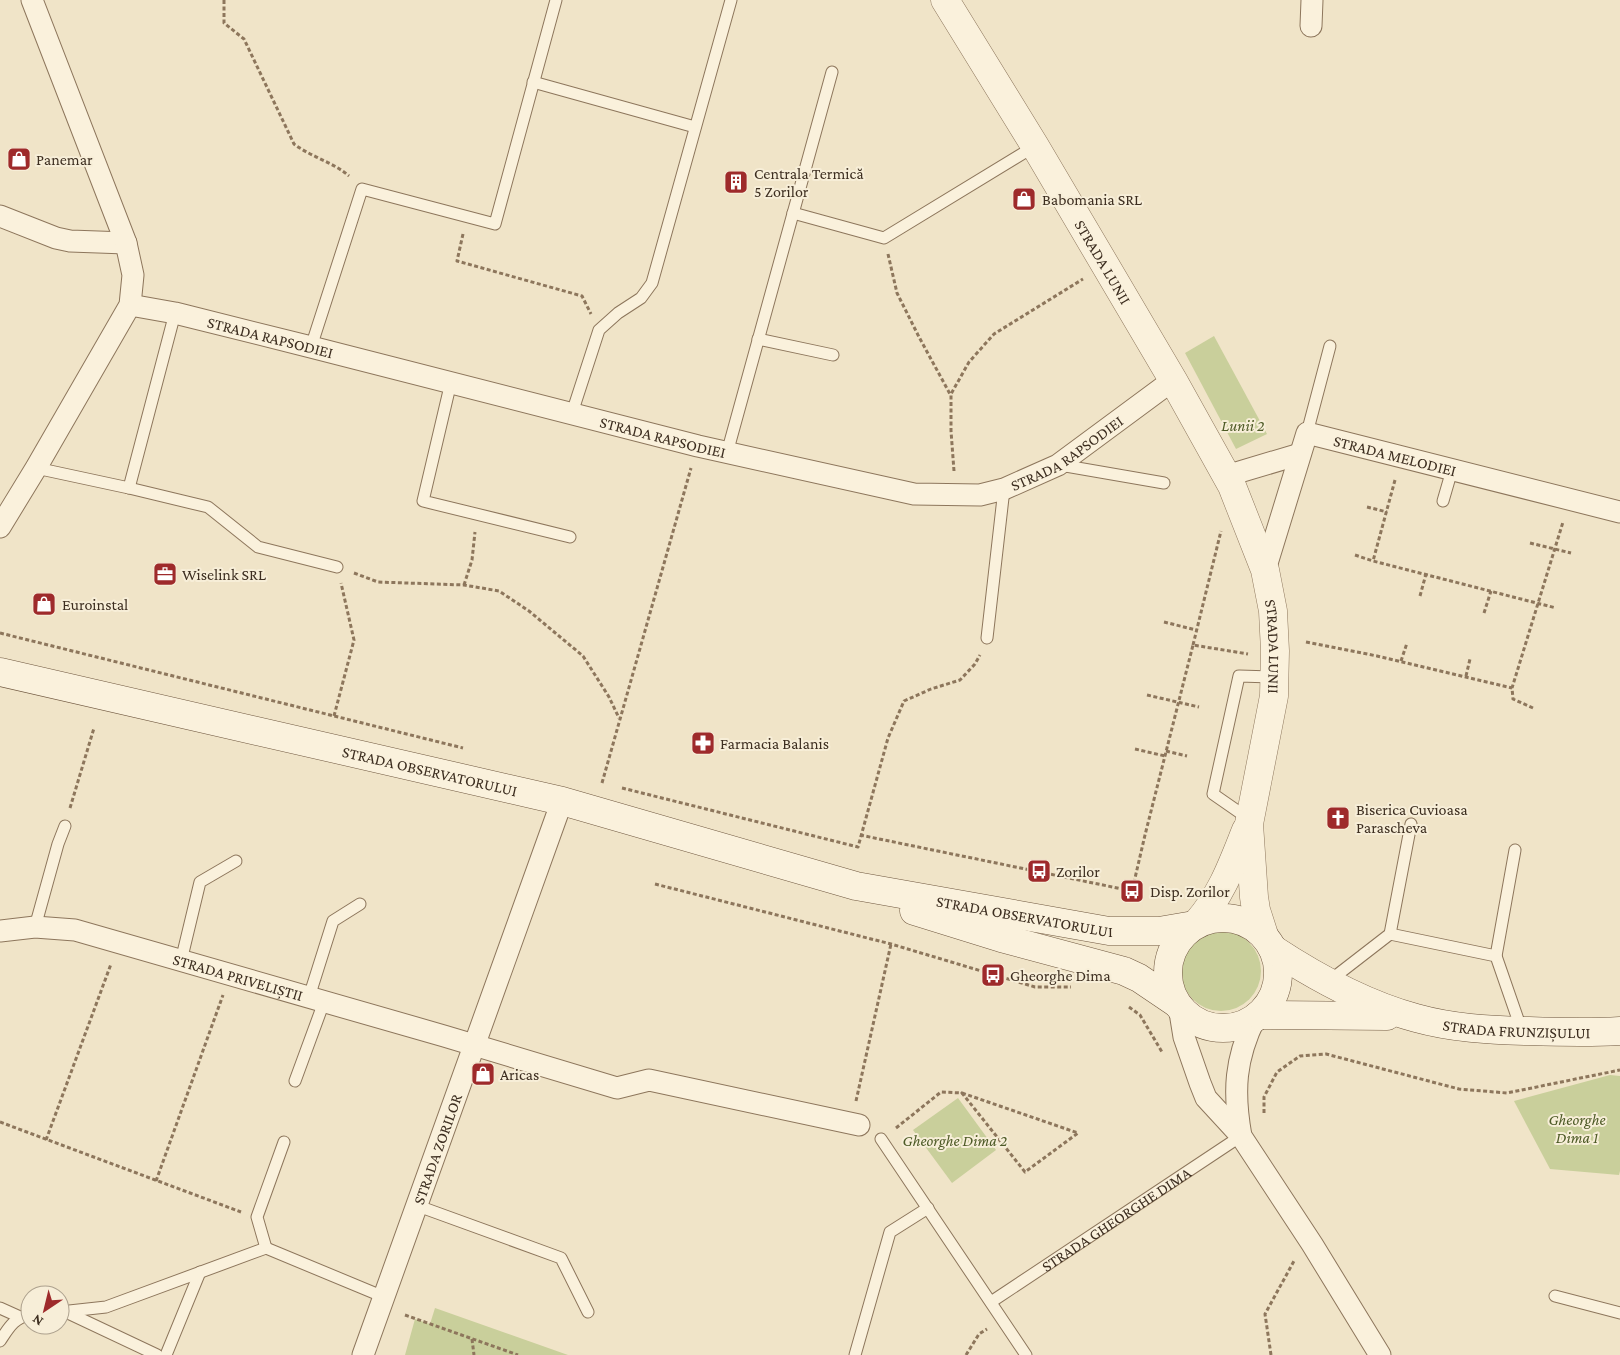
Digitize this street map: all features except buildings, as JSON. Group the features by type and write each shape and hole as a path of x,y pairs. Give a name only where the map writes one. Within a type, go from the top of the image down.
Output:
{"main road":[{"name":"STRADA LUNII","path":"945,0 1106,265 1229,481 1265,570 1273,611 1275,651 1274,696 1249,821 1219,894 1211,908 1196,924"},
{"name":"STRADA OBSERVATORULUI","path":"0,672 562,802 856,886 1110,931 1159,932 1196,924"},
{"name":"STRADA LUNII","path":"1249,821 1254,898 1256,910 1268,942"},
{"name":"STRADA OBSERVATORULUI","path":"856,886 900,906 1001,938 1124,972 1139,978 1178,1005"},
{"path":"1225,917 1252,926 1268,942 1279,968 1276,989 1266,1008 1257,1016 1238,1026 1221,1028 1193,1020 1178,1005 1167,974 1171,952 1184,932 1196,924 1211,918 1225,917"},
{"name":"STRADA FRUNZIȘULUI","path":"1268,942 1328,982 1351,994 1415,1018 1441,1024 1488,1030 1585,1034 1620,1031"},
{"name":"STRADA FRUNZIȘULUI","path":"1257,1016 1376,1015 1415,1018"}],"street":[{"path":"0,527 130,305 132,275 126,243 32,0"},
{"path":"1311,26 1312,0"},
{"path":"0,216 56,238 70,241 126,243"},
{"name":"STRADA RAPSODIEI","path":"130,305 176,313 727,453 914,494 980,495 1004,489 1058,465 1172,380"},
{"path":"1265,570 1307,433"},
{"name":"STRADA MELODIEI","path":"1307,433 1620,512"},
{"path":"1229,481 1300,454"},
{"name":"STRADA ZORILOR","path":"363,1355 562,802"},
{"name":"STRADA PRIVELIȘTII","path":"0,931 35,926 75,930 617,1088 649,1080 855,1124"},
{"path":"1178,1005 1184,1036 1206,1098 1242,1136 1312,1244 1380,1355"},
{"path":"1242,1136 1236,1110 1238,1070 1241,1052 1257,1016"}],"lane":[{"path":"311,347 362,188 495,224 556,0"},
{"path":"572,413 599,330 618,313 641,298 652,283 731,0"},
{"path":"727,453 832,72"},
{"path":"533,82 696,127"},
{"path":"793,213 884,238 1035,146"},
{"path":"129,488 176,313"},
{"path":"758,339 833,355"},
{"path":"1307,433 1330,346"},
{"path":"451,382 423,501 570,537"},
{"path":"1058,465 1164,483"},
{"path":"36,468 129,488 208,508 258,547 337,567"},
{"path":"1444,501 1452,470"},
{"path":"987,638 1004,489"},
{"path":"1249,821 1213,794 1239,676 1275,677"},
{"path":"1328,982 1390,934 1411,824"},
{"path":"35,926 58,844 65,826"},
{"path":"1516,850 1496,956 1522,1031"},
{"path":"181,961 200,882 236,861"},
{"path":"295,1081 317,1000 334,921 360,904"},
{"path":"1390,934 1496,956"},
{"name":"STRADA GHEORGHE DIMA","path":"991,1302 1242,1136"},
{"path":"881,1140 1026,1355"},
{"path":"266,1248 257,1218 284,1142"},
{"path":"418,1206 562,1258 588,1312"},
{"path":"855,1355 890,1232 928,1208"},
{"path":"70,1310 106,1306 266,1248 384,1297"},
{"path":"166,1355 200,1272"},
{"path":"1555,1296 1620,1313"},
{"path":"0,1308 20,1314"},
{"path":"70,1315 157,1355"},
{"path":"0,1341 8,1329 20,1320"}],"path":[{"path":"224,0 224,23 244,39 294,144 303,151 339,168 362,188"},
{"path":"468,216 456,261 582,296"},
{"path":"884,238 897,293 951,394 955,494"},
{"path":"951,394 969,362 994,334 1106,265"},
{"path":"611,785 602,783 698,446"},
{"path":"1373,560 1402,457"},
{"path":"860,834 1132,891 1193,645 1229,481"},
{"path":"1533,708 1513,699 1512,688 1570,500"},
{"path":"1368,507 1387,512"},
{"path":"464,585 472,560 475,514"},
{"path":"1530,543 1571,553"},
{"path":"1355,555 1556,608"},
{"path":"337,567 378,582 464,585 499,591 530,611 583,656 609,697 620,719"},
{"path":"0,633 334,716 354,640 337,567"},
{"path":"1420,596 1426,574"},
{"path":"1484,613 1491,591"},
{"path":"1164,622 1196,630"},
{"path":"620,788 858,847 860,834 888,738 904,701 931,689 960,680 975,664 987,638"},
{"path":"1306,642 1401,661 1512,688"},
{"path":"1401,661 1407,643"},
{"path":"1193,645 1251,655"},
{"path":"1466,676 1470,659"},
{"path":"1148,695 1199,707"},
{"path":"65,826 94,728"},
{"path":"1135,749 1188,756"},
{"path":"655,884 891,944 1035,987 1080,986"},
{"path":"46,1140 119,943"},
{"path":"855,1124 891,944"},
{"path":"156,1181 230,975"},
{"path":"1128,1005 1140,1015 1164,1056"},
{"path":"1264,1121 1264,1097 1277,1072 1300,1056 1326,1054 1459,1089 1507,1092 1620,1070"},
{"path":"881,1140 941,1092 962,1093 1078,1133 1026,1172 962,1093"},
{"path":"0,1122 257,1218"},
{"path":"1272,1355 1265,1314 1299,1252 1312,1244"},
{"path":"405,1315 518,1355"},
{"path":"966,1355 979,1334 1003,1320"},
{"path":"472,1339 474,1355"}],"green space":[{"name":"Lunii 2","path":"1214,336 1267,434 1236,449 1185,353"},
{"path":"1221,931 1236,934 1249,943 1258,956 1261,971 1258,986 1249,999 1236,1008 1221,1011 1206,1008 1193,999 1184,986 1181,971 1184,956 1193,943 1206,934"},
{"name":"Gheorghe Dima 1","path":"1610,1075 1620,1076 1619,1175 1550,1169 1514,1101"},
{"name":"Gheorghe Dima 2","path":"958,1098 996,1150 952,1183 913,1130"},
{"path":"435,1308 568,1355 405,1355 415,1319 430,1324"}],"place":[{"name":"Panemar","path":"19,159"},
{"name":"Centrala Termică 5 Zorilor","path":"736,182"},
{"name":"Babomania SRL","path":"1024,199"},
{"name":"Wiselink SRL","path":"165,574"},
{"name":"Euroinstal","path":"44,604"},
{"name":"Farmacia Balanis","path":"703,743"},
{"name":"Biserica Cuvioasa Parascheva","path":"1338,818"},
{"name":"Zorilor","path":"1039,871"},
{"name":"Disp. Zorilor","path":"1132,891"},
{"name":"Gheorghe Dima","path":"993,975"},
{"name":"Aricas","path":"483,1074"}]}
